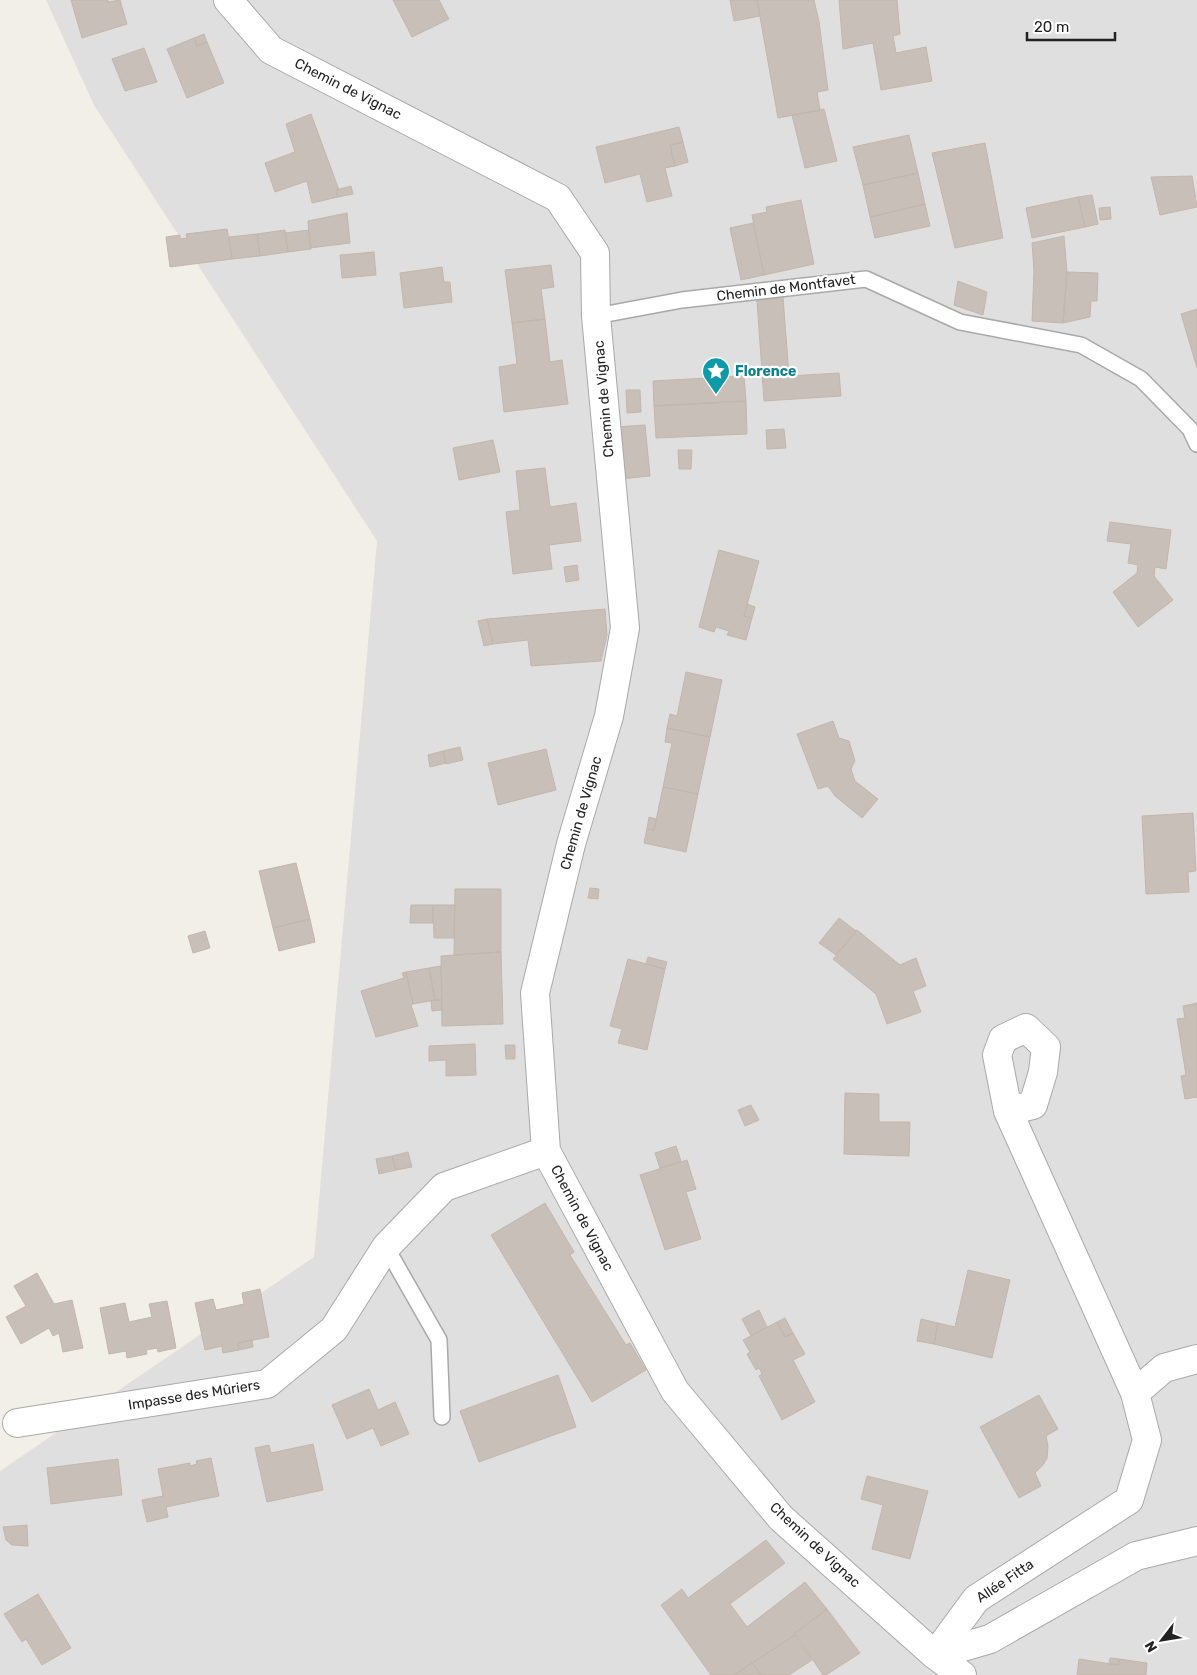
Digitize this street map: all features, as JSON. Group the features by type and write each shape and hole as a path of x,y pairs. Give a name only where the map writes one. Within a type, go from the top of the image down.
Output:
{"street":[{"name":"Chemin de Vignac","path":"228,0 271,50 558,198 596,253 596,316 625,628 609,716 571,844 536,993 546,1151 675,1391 782,1518 935,1655 962,1675"},
{"name":"Allée Fitta","path":"935,1655 976,1599 1129,1500 1148,1440 1135,1393 1008,1112"},
{"name":"Impasse des Mûriers","path":"17,1423 267,1384 334,1329 386,1247 444,1187 546,1151"},
{"path":"1135,1393 1164,1368 1197,1359"},
{"path":"935,1655 990,1638 1136,1556 1197,1541"}],"lane":[{"name":"Chemin de Montfavet","path":"596,316 682,300 866,279 960,322 1081,345 1141,380 1190,429 1197,444"},
{"path":"386,1247 439,1340 442,1417"}],"shaded area":[{"path":"46,0 1197,0 1197,1675 0,1675 0,1471 314,1257 377,541 94,105"}],"building":[{"path":"71,0 108,0 108,2 120,0 127,24 82,38"},
{"path":"393,0 439,0 449,19 412,37"},
{"path":"730,0 757,0 760,16 734,21"},
{"path":"757,0 814,0 819,22 828,90 817,92 820,110 778,118"},
{"path":"839,0 897,0 900,34 893,36 896,53 926,47 932,81 881,90 873,43 843,49"},
{"path":"204,34 207,42 197,46 194,38"},
{"path":"194,38 197,46 207,42 224,83 187,98 167,49"},
{"path":"144,48 157,82 125,91 112,59"},
{"path":"824,109 837,161 805,168 792,115"},
{"path":"311,114 339,190 336,190 338,197 312,203 307,181 275,192 265,163 295,152 286,124"},
{"path":"679,127 683,142 670,145 675,166 665,168 672,196 647,202 640,174 605,183 596,147"},
{"path":"909,135 918,173 863,185 853,147"},
{"path":"683,142 688,162 675,166 670,145"},
{"path":"985,143 1003,238 955,248 932,153"},
{"path":"918,173 925,204 870,217 863,185"},
{"path":"1192,176 1197,207 1160,215 1151,177"},
{"path":"351,186 353,194 338,197 336,190"},
{"path":"1092,195 1098,224 1085,227 1078,197"},
{"path":"1078,197 1085,227 1032,238 1026,208"},
{"path":"801,200 814,264 764,275 752,215 767,212 766,207"},
{"path":"925,204 930,226 875,238 870,217"},
{"path":"1110,207 1111,219 1100,220 1099,208"},
{"path":"347,213 350,243 310,248 308,221"},
{"path":"753,223 764,275 741,280 730,228"},
{"path":"227,229 232,259 170,267 166,237 180,235 180,239 187,238 186,234"},
{"path":"285,230 288,252 260,256 257,234"},
{"path":"309,230 311,249 288,252 285,233"},
{"path":"257,234 260,256 232,259 229,237"},
{"path":"1064,236 1067,272 1063,323 1032,321 1034,271 1032,243"},
{"path":"374,252 376,275 342,278 340,255"},
{"path":"551,265 554,287 541,289 545,319 512,323 505,270"},
{"path":"442,267 444,282 450,282 452,302 404,308 400,273"},
{"path":"1067,272 1098,273 1097,301 1091,301 1090,317 1063,323"},
{"path":"958,281 987,292 983,315 954,305"},
{"path":"783,297 789,376 839,373 841,396 764,401 757,301"},
{"path":"1197,309 1197,368 1181,314"},
{"path":"545,319 550,362 562,360 568,404 504,412 499,367 517,364 512,323"},
{"path":"744,376 746,401 654,406 653,381"},
{"path":"626,390 640,390 641,412 627,413"},
{"path":"746,401 747,434 656,438 654,406"},
{"path":"645,425 650,476 620,479 615,427"},
{"path":"784,429 786,448 767,449 766,430"},
{"path":"493,440 500,472 459,480 453,448"},
{"path":"678,450 692,450 691,469 679,469"},
{"path":"545,468 550,507 576,503 581,541 549,545 552,569 513,574 506,512 520,510 516,471"},
{"path":"1110,522 1171,530 1166,569 1155,567 1154,576 1173,600 1138,627 1113,592 1137,573 1138,565 1128,563 1131,544 1107,541"},
{"path":"719,550 759,561 744,616 752,618 746,640 727,635 729,631 716,627 714,632 699,627"},
{"path":"577,565 579,580 566,582 564,567"},
{"path":"747,604 755,607 752,618 744,616"},
{"path":"605,609 607,635 601,661 531,666 528,640 493,644 487,619"},
{"path":"487,619 493,644 484,646 478,621"},
{"path":"686,672 722,680 710,737 667,728 670,714 677,716"},
{"path":"833,721 839,738 849,741 855,761 851,769 855,781 878,799 862,818 835,796 828,786 818,789 797,734"},
{"path":"667,728 710,737 698,794 663,787 672,743 665,742"},
{"path":"460,747 463,760 446,764 443,751"},
{"path":"546,749 556,790 498,805 488,763"},
{"path":"443,751 446,763 430,767 428,755"},
{"path":"663,787 698,794 686,852 644,843 647,829 654,830"},
{"path":"1193,813 1196,871 1188,872 1189,892 1146,894 1142,816"},
{"path":"649,817 656,819 654,830 647,829"},
{"path":"296,863 310,919 273,928 259,871"},
{"path":"590,888 599,889 598,899 588,898"},
{"path":"455,889 501,889 501,952 454,955"},
{"path":"411,905 433,905 433,923 410,923"},
{"path":"433,905 455,905 454,938 434,938"},
{"path":"839,918 856,931 836,955 819,943"},
{"path":"310,919 315,942 279,951 273,928"},
{"path":"857,930 900,965 916,958 926,986 913,991 921,1012 887,1024 876,994 833,959"},
{"path":"205,931 210,948 193,953 188,936"},
{"path":"501,952 503,1024 442,1026 441,956"},
{"path":"648,957 667,962 665,969 646,964"},
{"path":"628,959 665,969 647,1050 618,1043 622,1029 610,1026"},
{"path":"441,966 442,1000 435,1000 429,968"},
{"path":"429,968 435,1000 413,1004 406,972"},
{"path":"406,972 413,1004 411,1005 418,1026 376,1037 361,991 404,978 402,973"},
{"path":"442,1000 442,1010 432,1011 431,1001"},
{"path":"1197,1003 1197,1097 1185,1099 1181,1076 1186,1075 1177,1019 1185,1018 1183,1006"},
{"path":"475,1044 476,1075 446,1076 446,1060 429,1061 429,1046"},
{"path":"505,1045 515,1045 515,1059 506,1059"},
{"path":"845,1093 879,1094 879,1122 910,1122 909,1156 844,1154"},
{"path":"751,1105 759,1120 745,1126 738,1110"},
{"path":"676,1146 681,1161 660,1168 655,1153"},
{"path":"408,1152 412,1167 396,1170 392,1156"},
{"path":"392,1156 396,1170 379,1174 376,1159"},
{"path":"687,1160 696,1189 686,1192 701,1239 665,1250 640,1175"},
{"path":"545,1203 574,1252 570,1255 626,1345 630,1343 646,1370 592,1402 491,1235"},
{"path":"968,1270 1010,1280 992,1358 934,1344 938,1323 955,1327"},
{"path":"37,1273 54,1304 72,1300 83,1348 63,1352 59,1333 53,1336 49,1328 21,1344 6,1317 26,1306 14,1286"},
{"path":"260,1289 269,1337 238,1343 239,1350 223,1353 222,1346 205,1350 195,1303 213,1299 216,1310 244,1304 242,1293"},
{"path":"167,1301 176,1348 158,1352 157,1348 146,1350 147,1354 127,1358 126,1351 109,1354 100,1308 125,1303 129,1322 152,1317 149,1304"},
{"path":"759,1310 767,1327 751,1336 742,1319"},
{"path":"785,1318 793,1333 785,1337 777,1322"},
{"path":"921,1319 938,1323 934,1344 917,1341"},
{"path":"777,1322 785,1337 793,1333 805,1354 793,1360 815,1402 782,1420 759,1376 762,1374 759,1368 756,1370 747,1354 750,1352 743,1340"},
{"path":"252,1340 253,1347 239,1350 238,1343"},
{"path":"558,1375 576,1427 479,1462 460,1411"},
{"path":"369,1389 378,1410 395,1402 409,1434 381,1446 373,1428 347,1439 332,1405"},
{"path":"1039,1395 1058,1429 1046,1436 1048,1446 1047,1458 1035,1473 1041,1486 1019,1498 980,1427"},
{"path":"313,1444 323,1490 267,1502 255,1448 269,1445 271,1453"},
{"path":"211,1458 219,1496 166,1507 168,1517 147,1522 142,1500 163,1496 158,1469 190,1463 190,1466 197,1464 196,1461"},
{"path":"118,1459 122,1495 51,1504 47,1468"},
{"path":"867,1476 928,1491 910,1559 872,1549 883,1505 861,1499"},
{"path":"27,1525 28,1546 12,1545 6,1540 3,1527"},
{"path":"766,1540 785,1563 730,1604 747,1627 805,1582 827,1609 795,1633 795,1635 734,1675 711,1675 661,1605 682,1589 688,1598"},
{"path":"38,1594 71,1648 42,1665 26,1639 22,1642 4,1614"},
{"path":"827,1609 860,1653 826,1675 823,1675 795,1633"},
{"path":"795,1635 812,1660 789,1675 761,1675 752,1663"},
{"path":"1110,1658 1119,1659 1118,1665 1109,1664"},
{"path":"1079,1659 1118,1665 1119,1659 1147,1663 1146,1675 1077,1675"},
{"path":"752,1663 761,1675 734,1675"}],"place":[{"name":"Florence","path":"716,395"}]}
